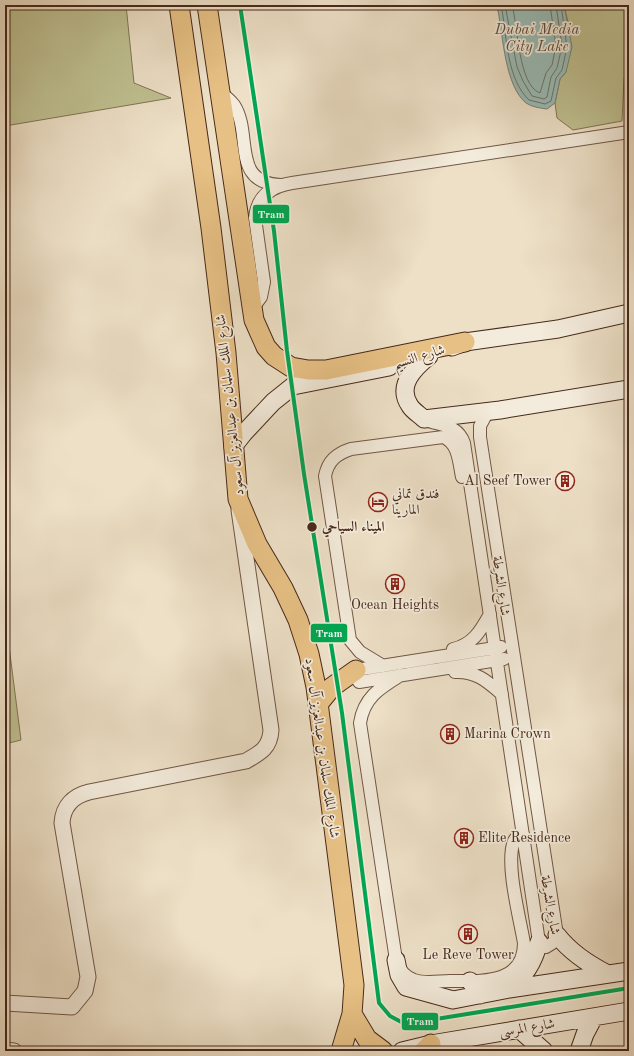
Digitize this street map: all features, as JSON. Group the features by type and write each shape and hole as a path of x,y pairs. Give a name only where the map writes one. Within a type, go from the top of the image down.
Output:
{"main road":[{"name":"شارع الملك سلمان بن عبدالعزيز آل سعود","path":"179,5 211,228 230,383 233,447 238,499 257,544 298,620 313,670 353,975 354,995 352,1014 341,1051"},
{"path":"207,5 253,314 266,347 274,356 291,367 308,370 326,370 465,342"},
{"name":"شارع النسيم","path":"233,447 273,402 293,386 356,374 430,356 465,342 558,329 629,313"},
{"path":"430,356 413,369 405,388 406,399 410,408 424,419 488,412 629,389"},
{"path":"318,704 332,687 356,670"},
{"path":"556,935 583,961 608,974"},
{"path":"509,989 528,969 536,954 539,942"},
{"path":"396,960 399,976 406,987 453,1000 509,989 629,971"},
{"path":"470,981 480,995"},
{"name":"شارع المرسى","path":"402,1051 428,1048 519,1030 629,1012"},
{"path":"352,1014 367,1039 383,1051"},
{"path":"579,1051 585,1034 594,1017"},
{"path":"519,1030 544,1051"}],"street":[{"path":"220,93 229,99 235,106 246,159 253,174 267,183 282,185"},
{"path":"253,314 261,297 264,282 255,211 258,203 268,191 282,185 629,132"},
{"name":"شارع الشرطة","path":"424,419 453,428 462,438 539,942 546,948 550,947 554,942 556,935 480,437 480,426 488,412"},
{"path":"383,666 360,652 350,640 325,476 327,466 333,458 341,452 351,449 443,437 449,439 456,447 466,494 473,503"},
{"path":"5,1003 72,1007 81,997 87,984 88,977 62,823 64,810 72,800 89,792 246,761 263,751 269,742 271,730 238,499"},
{"path":"417,660 432,654 456,649 468,643 480,631 490,614"},
{"path":"496,654 432,670 359,682 356,677 356,670 417,660 513,652"},
{"path":"432,670 474,673 484,678 502,694"},
{"path":"401,675 380,688 371,696 362,712 360,724 396,960 404,974 414,980 470,981 495,979 507,975 517,967 523,956 524,943 511,860 514,841 517,836 523,834"},
{"path":"5,1050 14,1051"}],"green space":[{"path":"5,5 126,5 134,83 171,98 5,126"},
{"path":"564,5 629,5 629,63 624,79 622,121 573,130 557,118 555,103 560,79 566,72 568,22"},
{"path":"5,615 21,740 5,744"}],"water":[{"name":"Dubai Media City Lake","path":"494,5 564,5 572,47 566,72 560,79 555,103 547,109 526,103 513,85 506,60 498,11"}],"transit line":[{"name":"Tram","path":"240,5 274,231 287,351 304,474 342,713 379,1003 390,1016 405,1024 629,988"}],"place":[{"name":"Al Seef Tower","path":"565,481"},
{"name":"فندق تماني المارينا","path":"378,502"},
{"name":"الميناء السياحي","path":"312,527"},
{"name":"Ocean Heights","path":"395,584"},
{"name":"Marina Crown","path":"450,734"},
{"name":"Elite Residence","path":"464,838"},
{"name":"Le Reve Tower","path":"468,934"}]}
